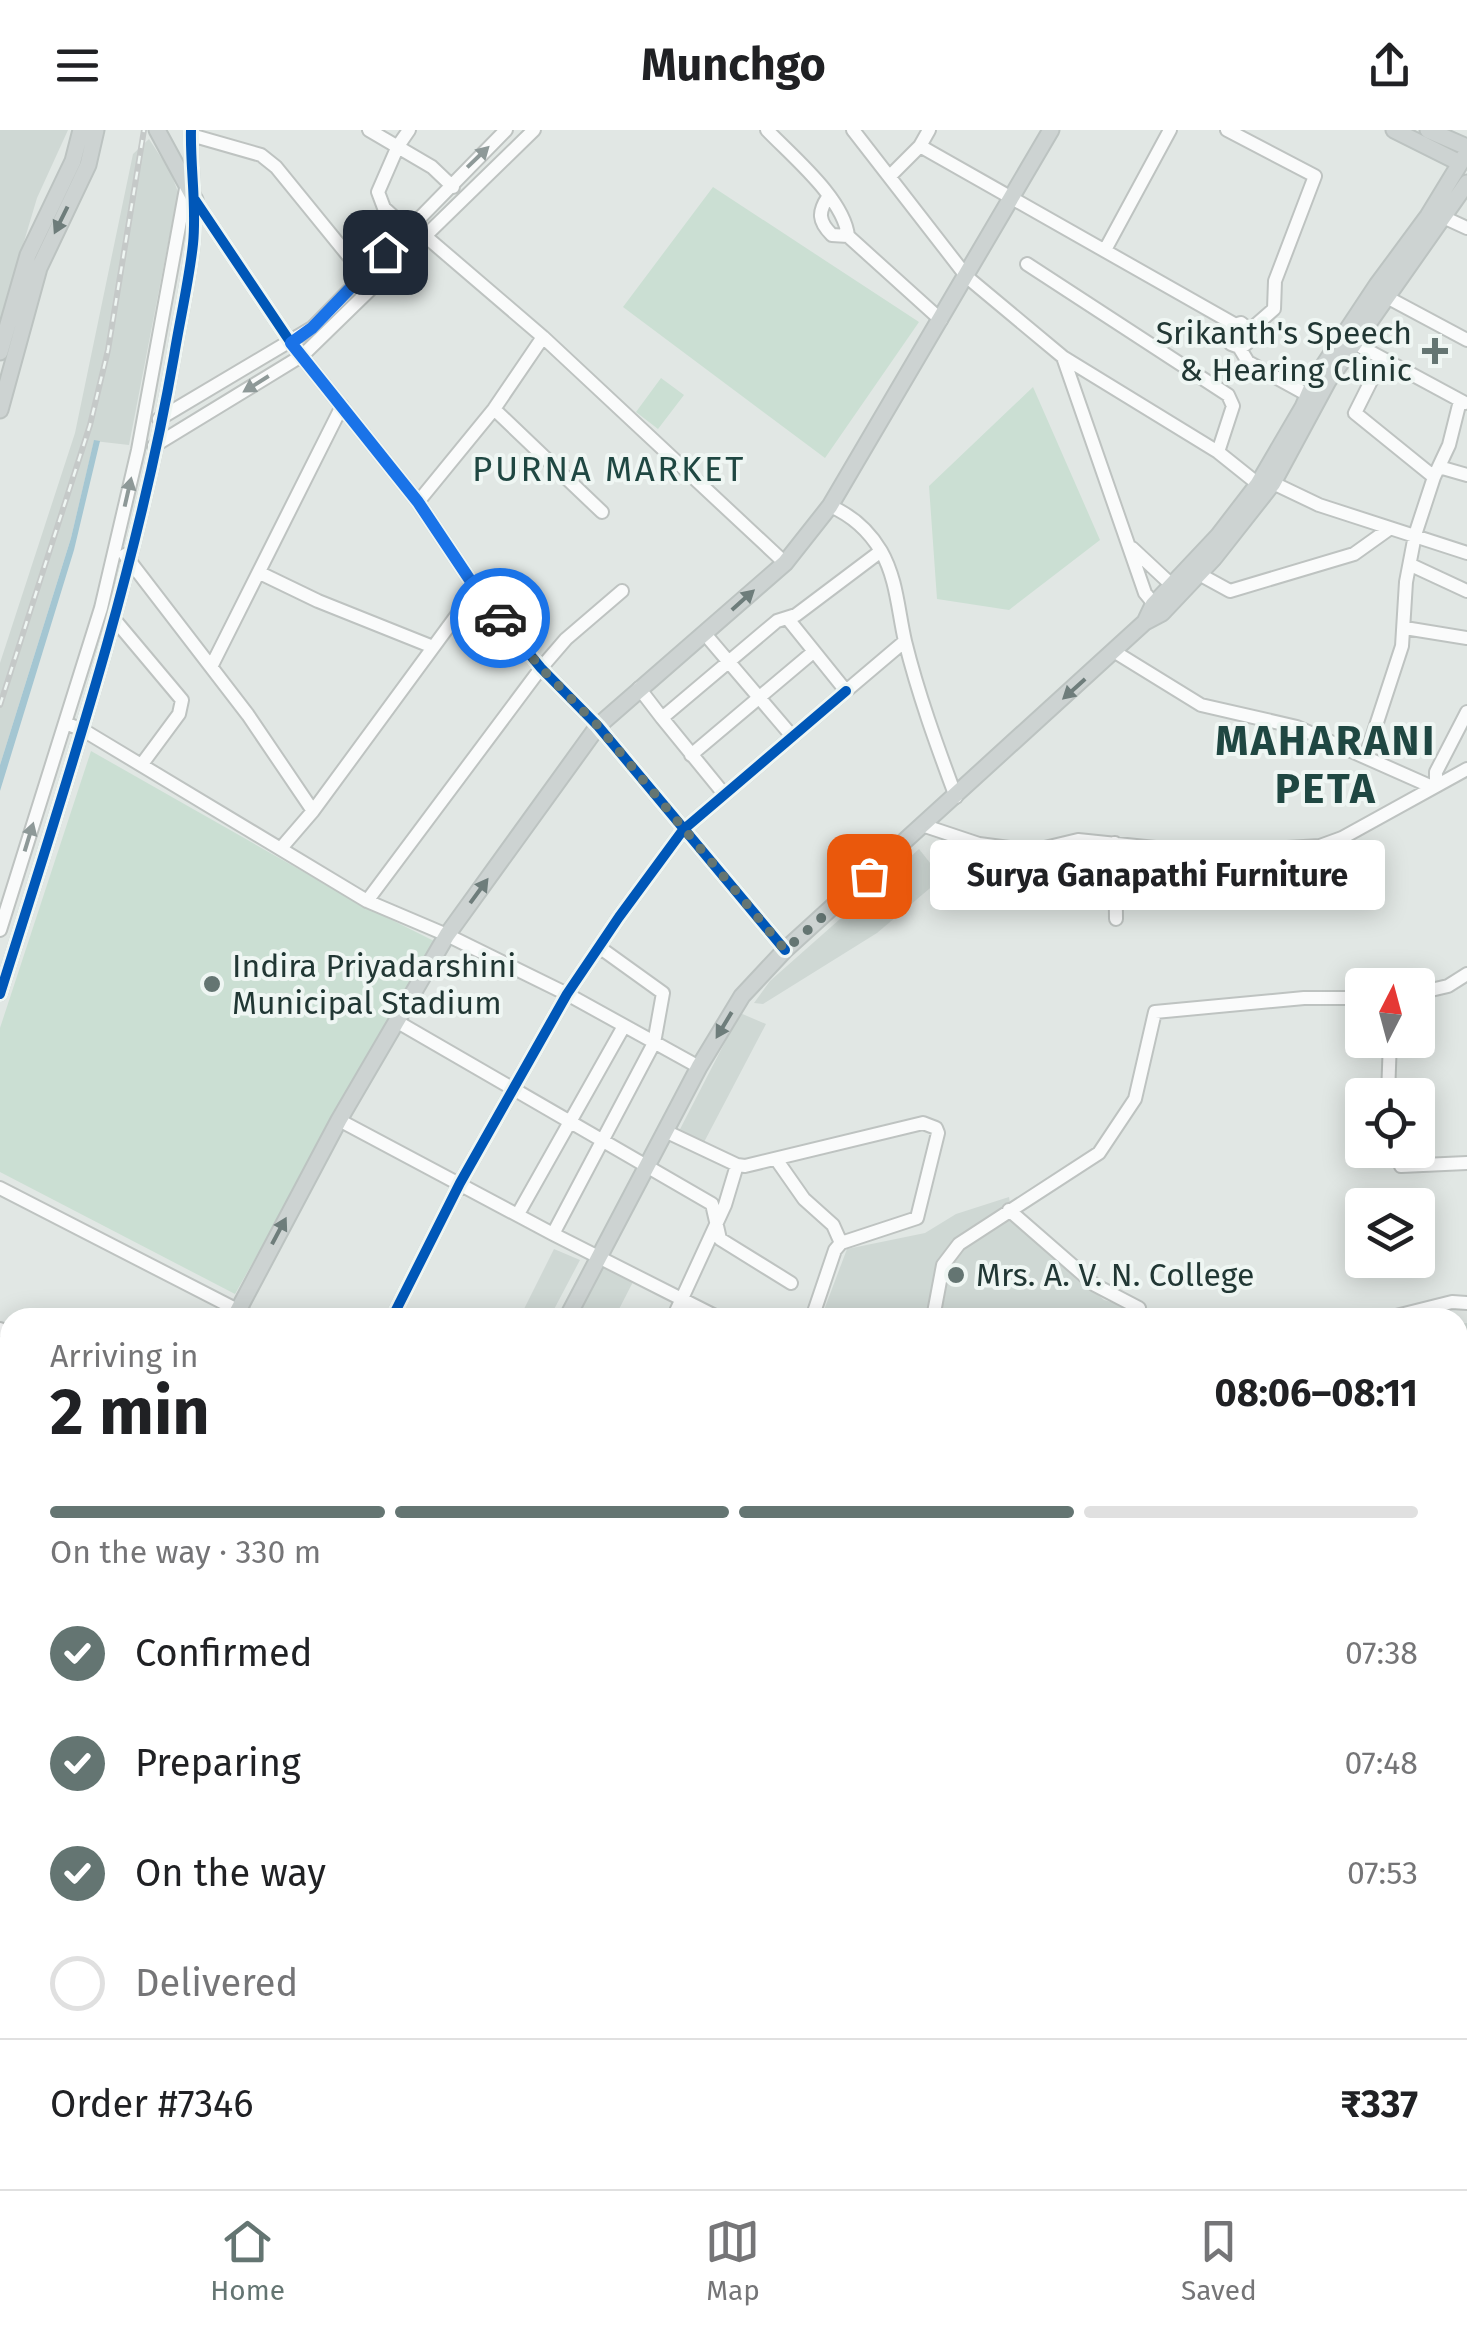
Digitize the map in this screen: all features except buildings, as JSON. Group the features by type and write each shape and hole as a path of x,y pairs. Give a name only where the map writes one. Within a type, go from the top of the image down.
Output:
{"main road":[{"path":"0,352 28,255 74,161 81,130"},
{"path":"0,410 39,268 88,165 96,130"},
{"path":"157,130 191,186"},
{"path":"245,1308 339,1120 446,934 598,726 785,563 830,506 1052,130"},
{"path":"1394,130 1464,154"},
{"path":"1428,130 1464,154"},
{"path":"1176,589 1199,574 1265,483 1354,343 1464,154"},
{"path":"573,1308 698,1067 742,996 785,950 1115,652 1176,589 1265,483 1316,377 1467,183"}],"street":[{"path":"369,130 432,167 451,184 461,200"},
{"path":"407,229 378,198 380,185 409,130"},
{"path":"142,424 163,418 312,328 506,130"},
{"path":"138,450 158,446 303,355 534,130"},
{"path":"767,130 845,218 848,236"},
{"path":"853,130 967,276 1064,356 1265,483 1467,553"},
{"path":"891,175 930,130"},
{"path":"1105,250 1170,130"},
{"path":"1227,130 1315,176 1275,281 1274,308 1250,330 1249,341 1239,346 1227,337 1234,324 1242,323 1250,330"},
{"path":"0,994 83,730 158,446 193,244 191,133 262,155 374,286"},
{"path":"920,146 1234,324"},
{"path":"191,186 291,343 418,502 476,589 541,668 598,726 785,950"},
{"path":"0,930 101,608 138,450 191,186"},
{"path":"828,196 820,209 820,219 832,234 848,236 941,320"},
{"path":"1442,217 1467,228"},
{"path":"424,235 543,337 785,563"},
{"path":"1027,264 1228,396 1234,406 1218,452"},
{"path":"1384,289 1467,340"},
{"path":"418,502 494,409 543,337"},
{"path":"1354,343 1464,402 1460,428 1436,472 1415,535 1406,582 1402,646 1366,756"},
{"path":"1239,346 1248,362 1308,396"},
{"path":"1064,356 1145,593 1157,609"},
{"path":"1382,358 1354,413 1436,472 1467,475"},
{"path":"212,667 342,406"},
{"path":"494,409 602,512"},
{"path":"830,506 861,526 881,551 895,584 905,641 927,717 956,797"},
{"path":"1199,574 1230,591 1354,554 1389,529"},
{"path":"1127,543 1176,589"},
{"path":"116,547 212,667 313,811"},
{"path":"662,718 777,622 788,619 881,551"},
{"path":"1411,565 1467,591"},
{"path":"260,573 433,647"},
{"path":"282,847 313,811 476,589"},
{"path":"368,900 541,668 566,639 622,591"},
{"path":"114,619 182,700 180,714 142,764"},
{"path":"788,619 846,691"},
{"path":"1405,628 1467,638"},
{"path":"705,634 791,735"},
{"path":"397,1308 460,1183 567,994 683,830 905,641"},
{"path":"691,755 812,652"},
{"path":"1115,652 1201,704 1238,716 1297,727 1433,786"},
{"path":"640,688 724,794"},
{"path":"1433,786 1436,772 1467,712"},
{"path":"65,723 142,764 368,900 567,994 698,1067"},
{"path":"925,826 979,844 1032,851 1078,840 1204,853 1320,846 1342,838 1467,769"},
{"path":"1114,843 1116,919"},
{"path":"553,1234 654,1043 664,993 599,947"},
{"path":"1435,989 1467,974"},
{"path":"936,1308 943,1265 949,1253 1099,1154 1135,1099 1155,1012 1304,998 1345,998"},
{"path":"396,1021 712,1204 720,1240 792,1284"},
{"path":"518,1214 624,1026"},
{"path":"339,1120 700,1308"},
{"path":"665,1132 737,1166 923,1124 936,1128 917,1218 841,1243 835,1250 815,1308"},
{"path":"776,1158 804,1199 833,1225 841,1243"},
{"path":"1435,1164 1467,1163"},
{"path":"676,1308 736,1178 737,1166"},
{"path":"0,1188 228,1308"},
{"path":"1009,1210 1095,1285 1139,1308"},
{"path":"1428,1308 1467,1303"}],"shaded area":[{"path":"0,130 68,130 37,198 0,322"},
{"path":"149,139 170,171 178,192 129,445 94,441 71,538 0,765 0,663 75,433 133,154"},
{"path":"919,849 942,878 877,933 763,1004 754,1003 770,981"},
{"path":"740,1013 766,1024 702,1146 677,1135"},
{"name":"Mrs. A. V. N. College","path":"1009,1197 1013,1223 1104,1300 1134,1308 825,1308 847,1249 925,1233 956,1214"},
{"path":"554,1249 580,1260 555,1308 524,1308"},
{"path":"604,1264 635,1278 620,1308 581,1308"}],"green space":[{"path":"713,187 919,322 825,458 623,307"},
{"path":"661,378 684,395 658,429 636,412"},
{"path":"1033,387 1100,540 1009,610 937,599 929,486"},
{"name":"Indira Priyadarshini Municipal Stadium","path":"91,751 362,905 434,941 235,1294 0,1172 0,1028"}],"water":[{"path":"94,440 100,441 74,550 0,791 0,765 71,538"}],"railway":[{"path":"0,705 90,425 108,350 144,130"}],"cycle path":[{"path":"0,994 98,678 158,437 193,244 191,130"},
{"path":"195,200 291,343 418,502 476,589 541,668 598,726 785,950"},
{"path":"397,1308 460,1183 567,994 619,917 683,830 846,691"}],"way so far":[{"path":"500,618 541,668 598,726 785,950 869,876"}],"place":[{"name":"Srikanth's Speech & Hearing Clinic","path":"1435,351"},
{"name":"Surya Ganapathi Furniture","path":"869,876"},
{"name":"Indira Priyadarshini Municipal Stadium","path":"212,984"},
{"name":"Mrs. A. V. N. College","path":"956,1275"}],"district":[{"name":"PURNA MARKET","path":"609,469"},
{"name":"MAHARANI PETA","path":"1326,764"}],"route":[{"path":"385,252 312,328 291,343 418,502 500,618"}]}
